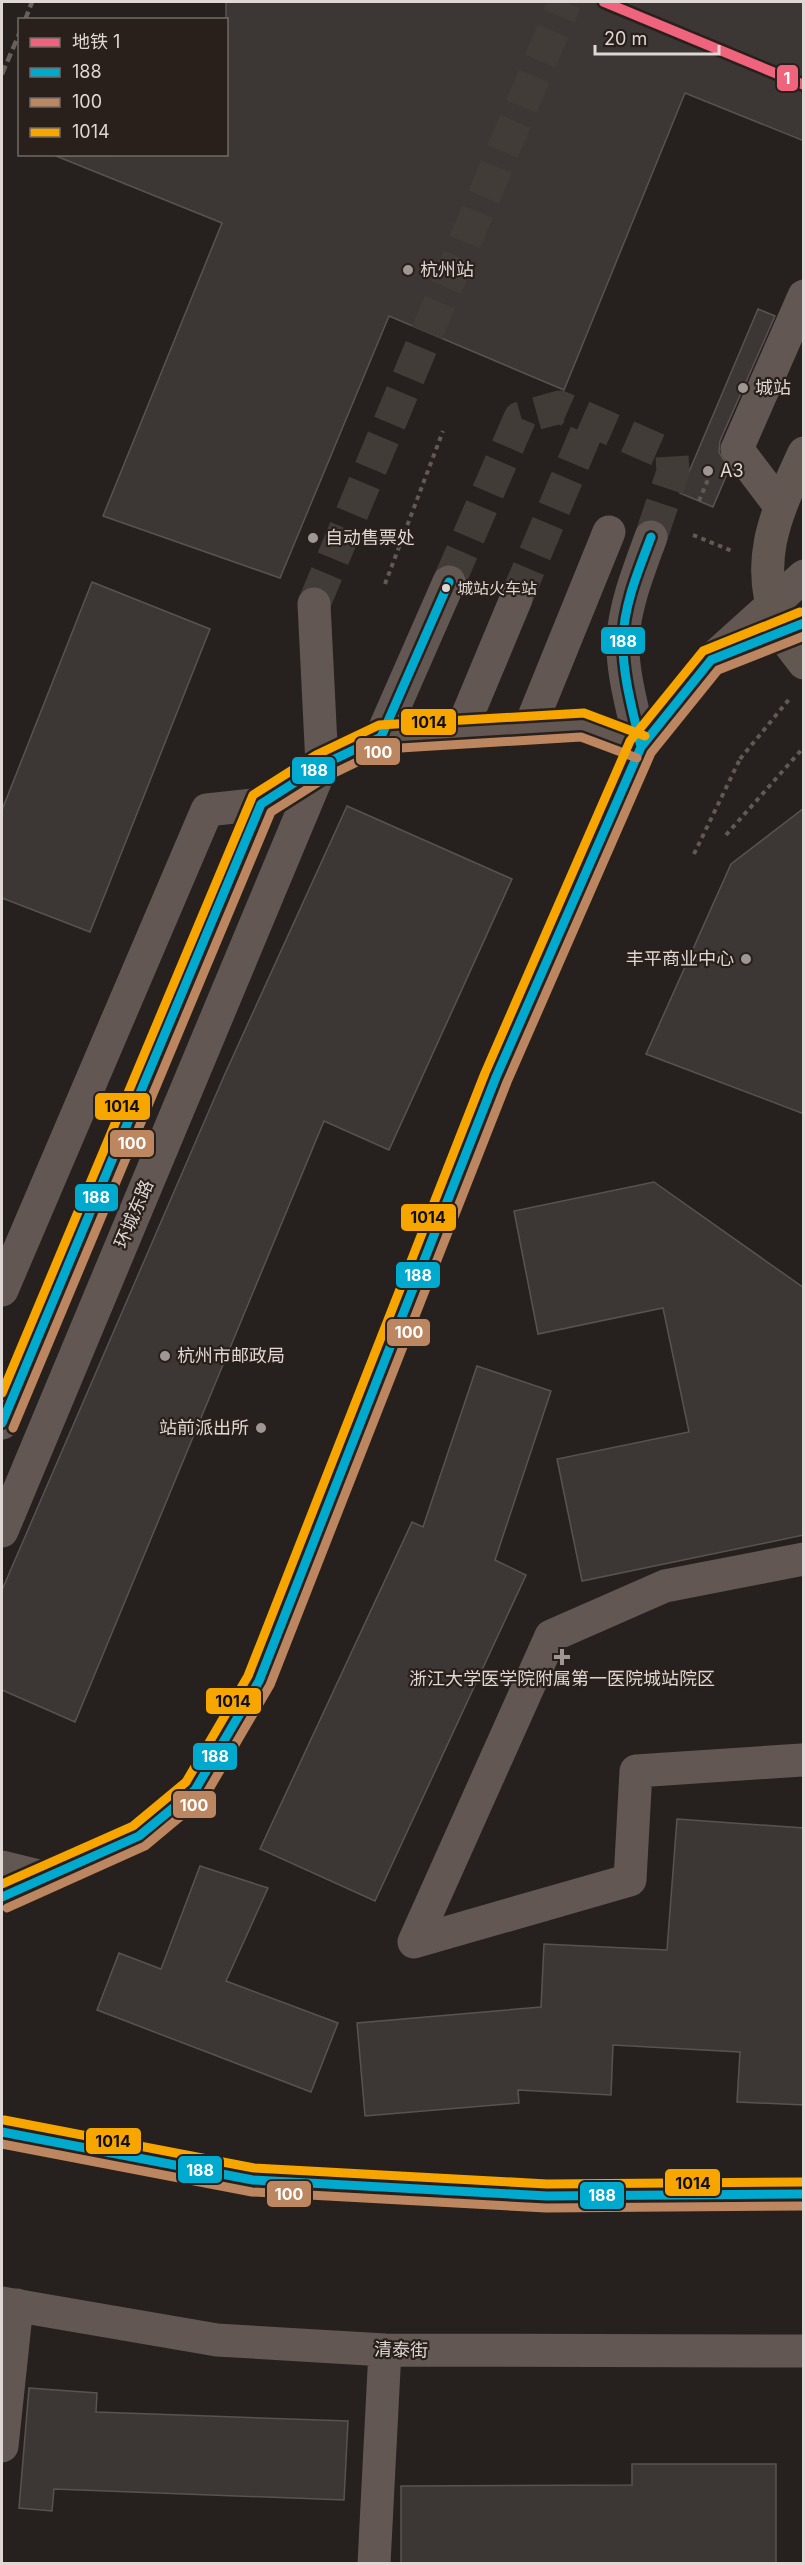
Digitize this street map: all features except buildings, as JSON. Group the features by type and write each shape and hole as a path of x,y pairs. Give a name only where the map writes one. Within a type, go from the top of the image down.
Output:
{"main road":[{"path":"804,453 780,506 768,547 768,589 781,630 804,663"}],"street":[{"path":"780,506 737,449 804,296"},
{"path":"529,729 609,532"},
{"path":"641,747 627,682 623,638 628,602 651,537"},
{"path":"2,1897 139,1836 195,1790 258,1682 495,1077 641,747 711,660 804,576"},
{"path":"381,737 449,582"},
{"path":"460,733 516,599"},
{"path":"314,604 322,765"},
{"path":"711,660 804,623"},
{"path":"2,1290 207,810 261,804 322,765 381,737 582,725 641,747"},
{"name":"环城东路","path":"2,1531 322,765"},
{"path":"2,1423 261,804"},
{"path":"802,1760 636,1771 630,1880 414,1942 551,1636 665,1586 804,1559"},
{"path":"2,1867 47,1878"},
{"path":"2,2132 253,2180 547,2196 804,2194"},
{"path":"2,2446 9,2304"},
{"name":"清泰街","path":"9,2304 217,2340 385,2350 804,2351"},
{"path":"374,2564 385,2350"}],"path":[{"path":"386,584 443,431"},
{"path":"726,835 804,747"},
{"path":"694,854 740,759"}],"tunnel":[{"path":"314,604 565,2"},
{"path":"449,582 520,418 560,407 672,456 673,472 651,537"},
{"path":"516,599 591,421"}],"railway":[{"path":"26,18 32,2"},
{"path":"2,74 18,37"}],"metro line":[{"name":"1","path":"604,2 804,85"}],"transit line":[{"name":"188","path":"641,747 626,680 623,639 629,600 651,537"},
{"name":"188","path":"2,1423 261,804 322,765 381,737 449,582"},
{"name":"1014","path":"2,1884 133,1826 186,1782 248,1676 485,1073 630,741 703,651 800,612"},
{"name":"188","path":"2,1897 139,1836 195,1790 259,1681 496,1077 641,747 711,660 804,623"},
{"name":"100","path":"7,1908 145,1846 205,1796 270,1685 507,1082 651,753 718,670 804,636"},
{"name":"1014","path":"2,1393 253,795 316,755 379,725 584,713 645,736"},
{"name":"100","path":"13,1428 271,812 328,776 384,749 581,737 637,758"},
{"name":"1014","path":"4,2120 254,2168 547,2184 804,2182"},
{"name":"188","path":"2,2132 253,2180 547,2196 804,2194"},
{"name":"100","path":"2,2144 252,2192 546,2208 804,2206"}],"place":[{"name":"杭州站","path":"408,270"},
{"name":"城站","path":"743,388"},
{"name":"A3","path":"708,471"},
{"name":"自动售票处","path":"313,538"},
{"name":"城站火车站","path":"446,588"},
{"name":"丰平商业中心","path":"746,959"},
{"name":"杭州市邮政局","path":"165,1356"},
{"name":"站前派出所","path":"261,1428"},
{"name":"浙江大学医学院附属第一医院城站院区","path":"562,1657"}]}
